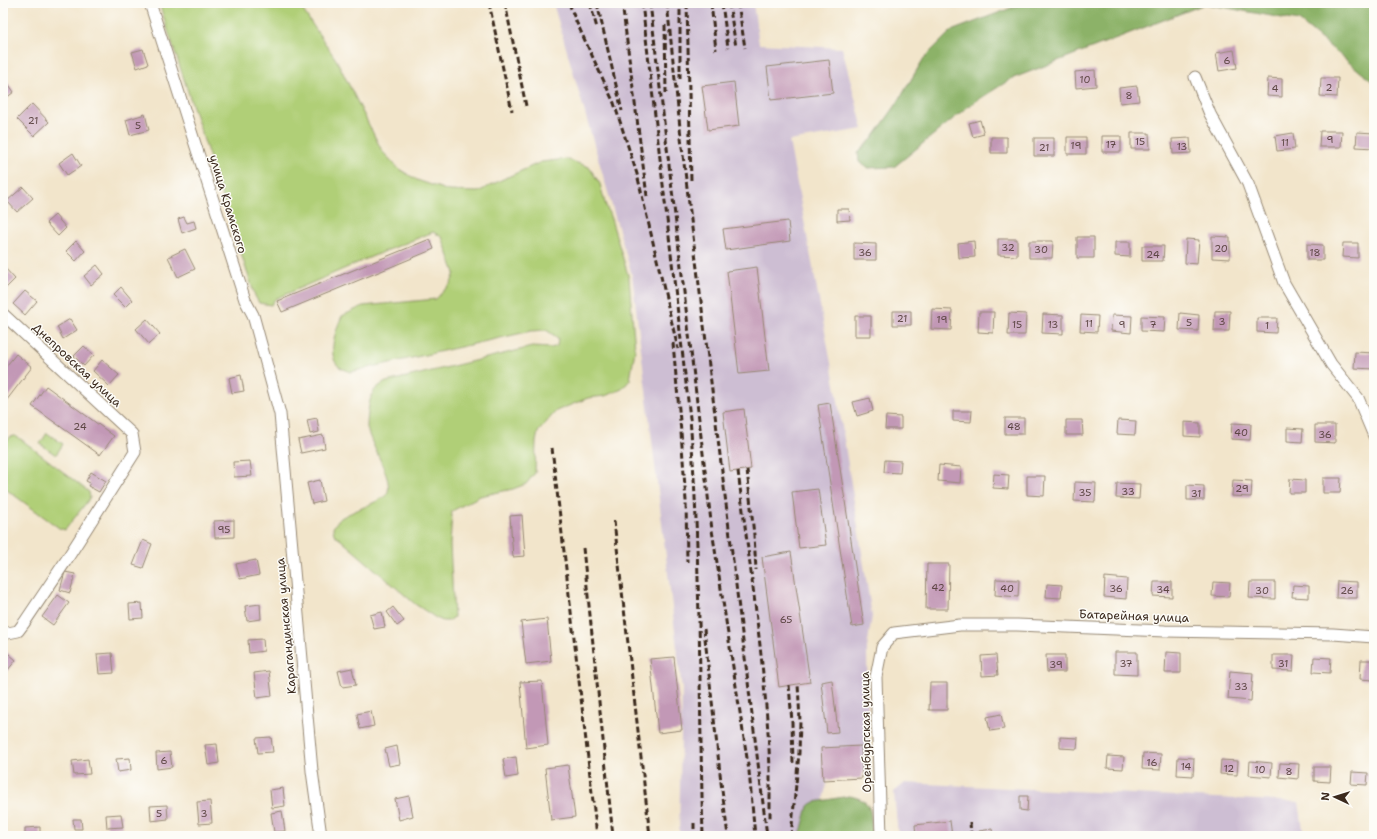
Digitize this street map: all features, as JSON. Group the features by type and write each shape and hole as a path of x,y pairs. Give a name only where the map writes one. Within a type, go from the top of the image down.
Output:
{"street":[{"name":"улица Крамского","path":"150,3 182,98 245,300 253,315 280,414"},
{"path":"1196,77 1210,114 1248,184 1284,283 1331,364 1358,398 1374,436"},
{"name":"Днепровская улица","path":"3,314 132,434 134,452 67,559 18,632 3,634"},
{"name":"Карагандинская улица","path":"280,414 312,771 321,836"},
{"name":"Батарейная улица","path":"894,633 960,625 1017,624 1149,630 1332,634 1374,637"},
{"name":"Оренбургская улица","path":"881,836 876,677 882,647 894,633"}],"shaded area":[{"path":"553,3 753,3 759,44 842,48 863,129 789,141 837,395 872,616 867,648 868,737 871,771 828,778 815,836 679,836 682,689 632,275"},
{"path":"905,783 1299,802 1304,836 898,836 894,792"}],"green space":[{"path":"159,3 298,3 337,61 382,151 399,169 417,180 449,191 478,192 541,162 566,159 589,167 600,184 629,278 635,350 630,380 622,389 605,396 588,398 556,411 538,432 536,442 535,473 526,484 513,489 480,496 452,511 450,545 454,617 449,621 443,621 436,618 415,604 334,534 333,528 340,519 384,497 389,488 385,471 367,427 371,397 378,387 386,382 532,347 551,348 557,346 558,338 546,330 531,331 350,372 341,368 336,363 334,357 333,343 342,316 363,306 436,299 451,283 455,273 442,237 433,232 275,299 271,305 259,303 255,296"},
{"path":"1024,3 1374,3 1374,83 1299,21 1205,4 1011,79 970,105 894,167 868,168 859,162 858,152 872,139 896,105 924,58 951,31"},
{"path":"47,433 63,444 56,455 40,444"},
{"path":"15,436 89,492 90,498 65,530 59,528 3,487 3,446 10,437"},
{"path":"849,796 863,801 870,809 872,836 800,836 808,806 815,802"}],"building":[{"path":"143,49 148,64 137,68 132,52"},
{"path":"1234,50 1237,68 1219,71 1216,53"},
{"path":"829,60 833,93 771,100 767,67"},
{"path":"1095,70 1096,86 1076,88 1075,72"},
{"path":"1268,78 1282,79 1282,97 1267,96"},
{"path":"1321,78 1338,78 1337,97 1320,96"},
{"path":"5,79 14,92 6,98 3,95 3,80"},
{"path":"734,82 739,126 708,130 702,86"},
{"path":"1137,86 1139,101 1120,103 1119,88"},
{"path":"32,104 49,122 34,136 17,119"},
{"path":"145,114 149,130 130,135 126,120"},
{"path":"980,120 984,134 973,137 969,123"},
{"path":"1320,131 1342,131 1341,147 1319,147"},
{"path":"1357,132 1374,133 1374,148 1356,147"},
{"path":"1131,133 1149,133 1150,149 1131,149"},
{"path":"1293,133 1295,149 1277,151 1275,136"},
{"path":"1102,136 1121,136 1121,152 1102,152"},
{"path":"991,137 1007,137 1007,153 991,153"},
{"path":"1067,137 1086,137 1086,154 1067,154"},
{"path":"1034,138 1054,138 1054,156 1034,156"},
{"path":"1190,138 1191,153 1173,154 1172,139"},
{"path":"73,153 81,166 67,175 59,163"},
{"path":"23,187 33,198 17,212 7,201"},
{"path":"837,209 849,209 850,220 837,221"},
{"path":"55,215 66,228 58,236 46,223"},
{"path":"184,217 187,223 194,221 196,228 182,233 178,219"},
{"path":"788,221 790,241 726,250 723,229"},
{"path":"1212,236 1230,237 1230,259 1212,258"},
{"path":"1077,237 1094,237 1094,258 1077,258"},
{"path":"430,239 434,249 282,312 277,301"},
{"path":"998,239 1017,239 1017,256 998,255"},
{"path":"1186,239 1199,240 1197,264 1185,263"},
{"path":"76,241 85,251 76,261 66,251"},
{"path":"974,241 975,257 959,258 958,243"},
{"path":"1029,241 1053,241 1052,258 1029,258"},
{"path":"1115,242 1130,242 1130,257 1115,256"},
{"path":"854,243 876,244 876,260 854,260"},
{"path":"1343,243 1358,243 1358,258 1342,257"},
{"path":"1307,244 1323,245 1323,260 1307,260"},
{"path":"1142,246 1164,246 1163,261 1142,261"},
{"path":"185,249 195,269 178,277 168,257"},
{"path":"97,265 104,274 91,285 84,276"},
{"path":"4,267 15,279 6,288 3,285"},
{"path":"757,267 769,371 739,374 727,271"},
{"path":"121,287 132,300 125,307 113,295"},
{"path":"25,291 37,301 25,315 13,304"},
{"path":"932,309 952,310 951,330 931,329"},
{"path":"893,311 911,311 911,325 893,325"},
{"path":"1215,311 1230,311 1229,331 1214,331"},
{"path":"979,312 994,312 993,333 978,332"},
{"path":"1009,313 1026,314 1025,335 1008,335"},
{"path":"1180,313 1199,315 1198,331 1179,330"},
{"path":"1043,314 1063,315 1063,334 1042,333"},
{"path":"1081,315 1098,316 1097,332 1080,331"},
{"path":"1112,315 1132,316 1131,333 1111,331"},
{"path":"855,316 871,316 871,336 855,336"},
{"path":"1141,316 1165,317 1164,332 1141,331"},
{"path":"1257,318 1277,318 1276,333 1257,332"},
{"path":"70,319 77,330 63,339 57,327"},
{"path":"147,319 160,334 149,344 136,329"},
{"path":"84,346 94,355 84,366 74,356"},
{"path":"1355,352 1374,353 1374,369 1354,368"},
{"path":"16,354 32,367 3,405 3,370"},
{"path":"102,360 119,375 109,386 93,371"},
{"path":"241,375 244,391 232,393 229,378"},
{"path":"46,386 114,436 100,455 32,406"},
{"path":"870,398 873,411 857,416 853,402"},
{"path":"830,403 864,625 852,627 818,405"},
{"path":"744,409 751,469 730,472 723,412"},
{"path":"953,411 972,411 971,422 953,421"},
{"path":"886,416 901,417 901,429 885,429"},
{"path":"317,418 319,432 310,434 307,420"},
{"path":"1005,418 1024,418 1024,434 1005,434"},
{"path":"1066,420 1082,420 1083,435 1066,435"},
{"path":"1118,420 1136,421 1135,435 1117,434"},
{"path":"1184,422 1200,423 1200,437 1184,436"},
{"path":"1232,423 1251,424 1250,440 1231,439"},
{"path":"1315,425 1335,425 1335,443 1315,442"},
{"path":"1287,428 1303,429 1302,442 1287,441"},
{"path":"323,435 325,448 301,453 298,440"},
{"path":"885,460 901,461 900,473 884,472"},
{"path":"250,461 252,476 234,477 233,462"},
{"path":"939,465 961,467 960,483 938,481"},
{"path":"91,472 106,481 99,492 88,486 90,483 86,481"},
{"path":"994,474 1009,475 1008,489 993,488"},
{"path":"1027,476 1045,476 1044,496 1027,495"},
{"path":"1323,478 1341,478 1340,493 1323,493"},
{"path":"1290,479 1305,480 1305,493 1289,493"},
{"path":"320,480 324,501 312,504 307,483"},
{"path":"1233,480 1252,481 1251,497 1232,496"},
{"path":"1075,482 1096,483 1095,502 1074,501"},
{"path":"1117,483 1140,484 1139,499 1116,498"},
{"path":"1187,485 1204,486 1204,500 1187,500"},
{"path":"818,489 826,545 799,548 792,492"},
{"path":"522,515 525,556 513,557 510,516"},
{"path":"234,520 234,537 215,538 214,521"},
{"path":"143,540 152,544 143,568 133,565"},
{"path":"791,552 810,682 779,687 762,557"},
{"path":"256,560 259,575 240,579 236,564"},
{"path":"927,564 949,564 948,609 926,609"},
{"path":"65,572 75,574 70,593 60,590"},
{"path":"1105,577 1127,579 1126,599 1104,597"},
{"path":"996,579 1019,580 1018,597 995,595"},
{"path":"1337,581 1357,582 1357,598 1336,598"},
{"path":"1154,582 1172,582 1172,597 1153,596"},
{"path":"1213,582 1230,583 1229,597 1212,596"},
{"path":"1250,582 1275,582 1275,599 1249,598"},
{"path":"1047,584 1062,585 1061,598 1046,597"},
{"path":"1293,585 1309,586 1309,598 1292,597"},
{"path":"58,595 69,603 53,625 42,617"},
{"path":"142,603 143,618 130,619 129,604"},
{"path":"260,604 261,619 247,621 245,606"},
{"path":"393,607 404,621 397,626 387,612"},
{"path":"382,612 385,627 374,629 370,615"},
{"path":"547,619 551,661 526,664 521,622"},
{"path":"263,639 264,651 249,653 248,640"},
{"path":"3,649 16,660 3,676"},
{"path":"1115,652 1137,652 1137,675 1115,674"},
{"path":"1166,652 1181,653 1181,673 1165,673"},
{"path":"112,653 114,673 99,674 97,654"},
{"path":"996,655 998,675 982,676 981,656"},
{"path":"1046,655 1065,655 1065,672 1047,672"},
{"path":"1273,655 1294,655 1293,671 1273,670"},
{"path":"674,657 682,730 658,733 650,659"},
{"path":"1314,657 1331,658 1330,673 1313,672"},
{"path":"1361,660 1374,660 1374,680 1360,679"},
{"path":"352,668 356,685 342,687 338,671"},
{"path":"269,671 272,696 257,698 254,673"},
{"path":"1230,671 1253,673 1251,701 1228,699"},
{"path":"832,680 838,732 827,733 821,682"},
{"path":"542,681 548,745 526,748 520,682"},
{"path":"930,683 947,683 947,710 929,710"},
{"path":"371,711 374,726 360,729 357,714"},
{"path":"1001,714 1004,729 990,731 987,717"},
{"path":"271,737 273,752 258,753 256,738"},
{"path":"1060,737 1078,738 1077,749 1060,748"},
{"path":"217,744 219,763 208,765 205,745"},
{"path":"397,746 400,764 389,766 385,749"},
{"path":"861,746 862,778 823,780 821,748"},
{"path":"170,752 172,767 157,769 156,753"},
{"path":"1143,753 1161,754 1160,770 1142,769"},
{"path":"1108,756 1124,757 1123,769 1107,768"},
{"path":"516,757 518,776 506,778 503,759"},
{"path":"1178,757 1194,758 1193,776 1177,775"},
{"path":"130,758 131,770 118,772 116,759"},
{"path":"88,759 90,774 74,775 72,761"},
{"path":"1221,760 1238,761 1237,775 1220,774"},
{"path":"1250,761 1272,763 1271,777 1249,775"},
{"path":"1280,763 1299,764 1298,779 1279,777"},
{"path":"568,765 575,817 551,820 545,768"},
{"path":"1314,767 1331,767 1330,782 1314,781"},
{"path":"1352,772 1368,773 1367,785 1351,784"},
{"path":"283,788 285,806 272,808 270,790"},
{"path":"409,796 413,816 399,820 395,799"},
{"path":"1020,796 1028,796 1027,811 1020,810"},
{"path":"210,801 212,823 199,824 197,802"},
{"path":"167,805 168,819 151,821 150,806"},
{"path":"282,811 285,831 274,832 271,813"},
{"path":"121,814 123,827 107,828 106,815"},
{"path":"73,819 81,819 82,829 74,829"},
{"path":"950,821 952,836 916,836 915,825"},
{"path":"40,827 40,836 25,836 25,828"},
{"path":"992,829 993,836 980,836 979,831"}],"railway":[{"path":"489,3 512,111"},
{"path":"505,3 526,106"},
{"path":"569,3 614,103 637,174 678,349"},
{"path":"590,3 597,28"},
{"path":"597,3 622,111"},
{"path":"622,3 647,196"},
{"path":"642,3 690,418 694,470 698,575 703,836"},
{"path":"650,3 712,530 749,771 755,836"},
{"path":"667,3 682,147 767,836"},
{"path":"680,3 680,79"},
{"path":"687,3 691,181"},
{"path":"711,3 716,50"},
{"path":"722,3 728,48"},
{"path":"729,3 736,47"},
{"path":"738,3 745,48"},
{"path":"665,25 666,93"},
{"path":"673,343 686,501 687,562"},
{"path":"552,448 597,836"},
{"path":"747,470 756,570"},
{"path":"738,471 765,695 770,769 770,818"},
{"path":"614,521 650,836"},
{"path":"583,548 613,836"},
{"path":"704,629 728,836"},
{"path":"791,836 799,753 800,721 798,684"},
{"path":"789,685 793,764"},
{"path":"970,822 971,836"},
{"path":"694,823 694,836"}]}
